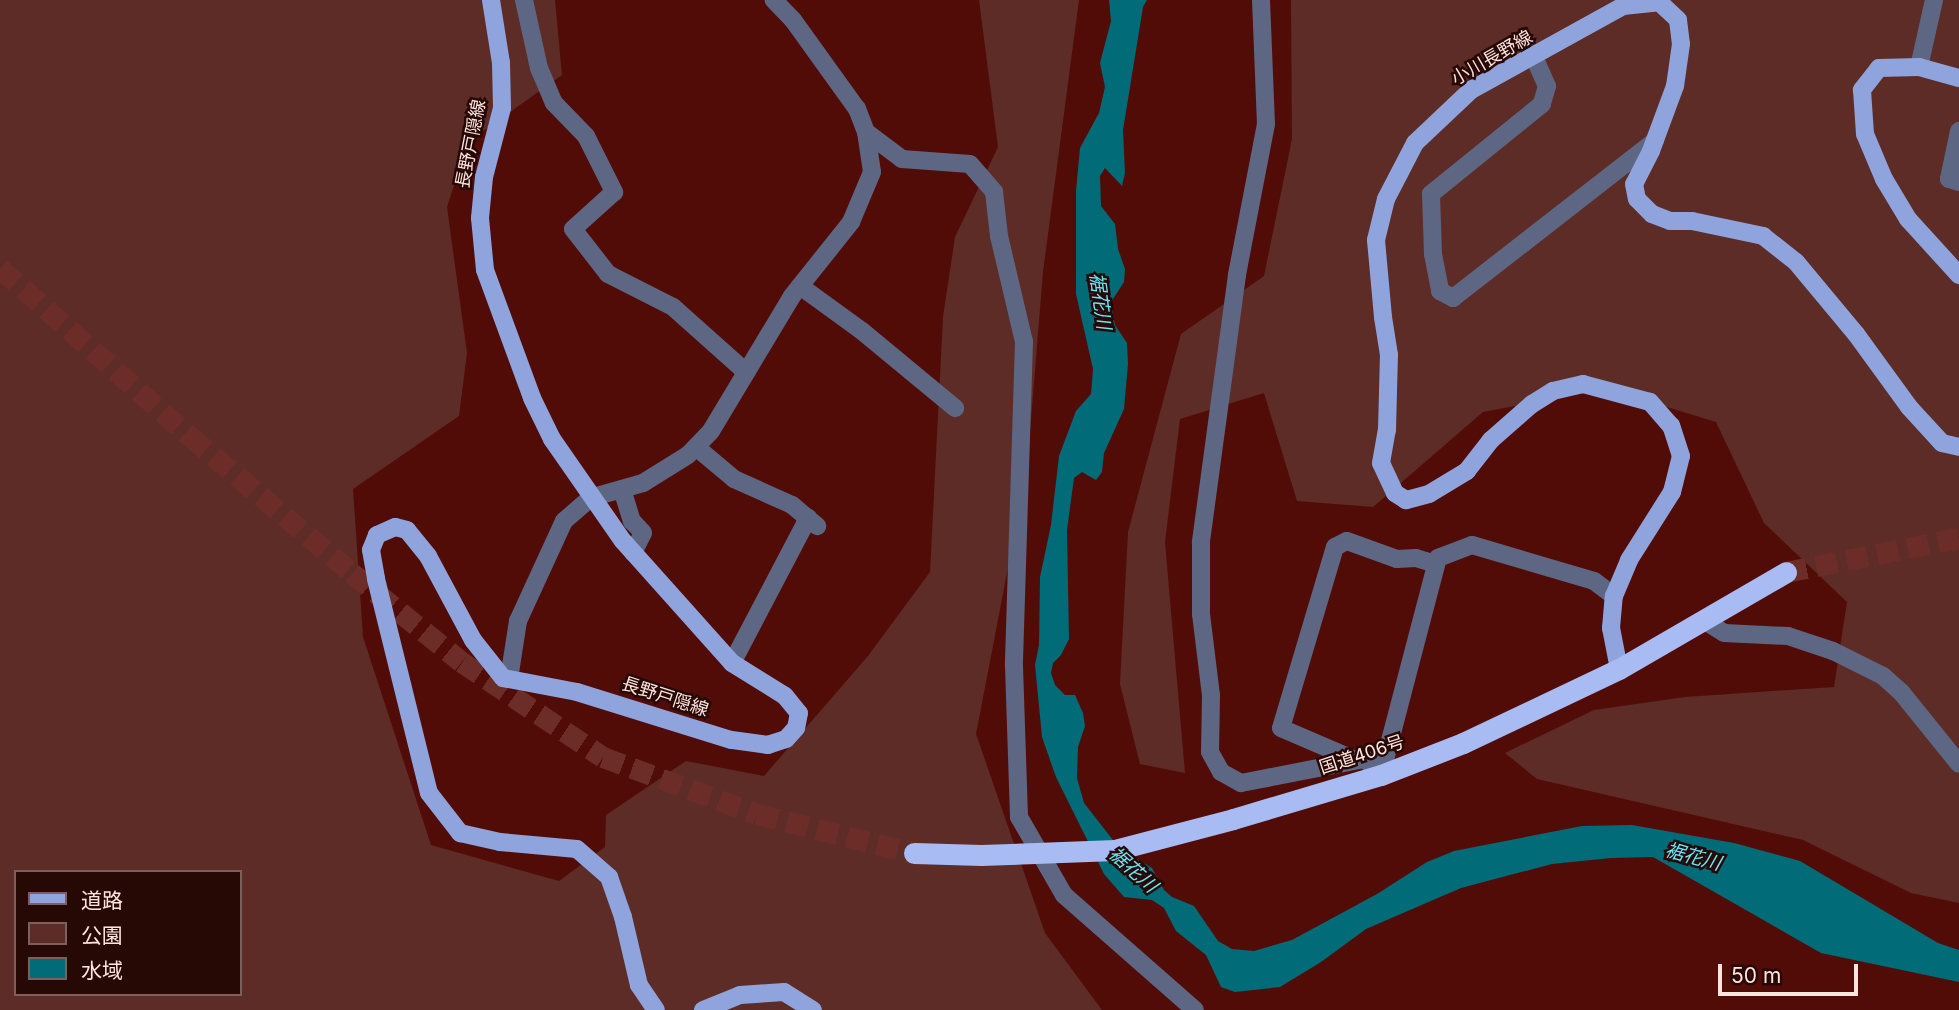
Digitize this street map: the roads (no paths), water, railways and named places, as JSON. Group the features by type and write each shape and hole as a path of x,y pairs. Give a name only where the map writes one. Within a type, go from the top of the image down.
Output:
{"highway":[{"name":"国道406号","path":"914,853 981,855 1115,849 1233,819 1381,775 1463,743 1619,669 1786,572"}],"main road":[{"name":"長野戸隠線","path":"491,0 501,62 502,108 484,177 480,218 485,271 532,398 552,439 590,498 633,553 732,663 785,696 799,713 796,728 786,739 768,745 731,740 577,692 509,680"},
{"name":"小川長野線","path":"1619,669 1611,628 1614,597 1629,560 1672,492 1681,456 1671,426 1650,402 1583,384 1553,391 1532,404 1491,440 1467,471 1429,494 1406,500 1395,493 1381,463 1387,430 1390,355 1383,317 1376,240 1386,199 1415,143 1437,119 1471,90 1623,6 1658,2 1678,20 1681,44 1675,86 1655,141 1634,184 1637,199 1652,214 1670,221 1692,221 1763,236 1796,262 1856,334 1909,407 1942,443 1959,447"},
{"path":"1959,78 1919,67 1879,68 1862,90 1865,134 1884,179 1908,219 1959,275"},
{"path":"509,680 503,678 473,640 428,556 407,530 395,527 377,535 371,550 376,579 429,793 460,833 499,842 577,849 609,877 623,917 639,985 656,1010"},
{"path":"703,1010 740,995 784,992 813,1010"}],"street":[{"path":"524,0 539,68 554,103 586,136 614,192 573,229 608,274 673,307 746,372"},
{"path":"509,680 518,621 565,521 590,498 643,484 696,447 711,431 800,286 851,222 872,172 866,132 838,80 820,62 793,20 774,0"},
{"path":"1261,0 1266,124 1237,275 1201,543 1201,614 1211,696 1210,752 1221,772 1241,783 1268,780 1353,759 1365,759 1381,775"},
{"path":"1919,67 1934,0"},
{"path":"1534,57 1547,86 1542,104 1431,194 1433,254 1440,291 1453,298 1655,141"},
{"path":"1959,131 1949,179 1959,182"},
{"path":"866,132 902,159 970,164 995,192 999,236 1024,342 1014,666 1019,817 1064,895 1195,1010"},
{"path":"800,286 862,331 955,408"},
{"path":"696,447 734,479 792,505 812,522 732,663"},
{"path":"622,489 632,521 643,533 633,553"},
{"path":"1353,759 1281,728 1335,547 1346,541 1396,559 1416,558 1436,565"},
{"path":"1381,775 1438,558 1472,545 1594,580 1614,597"},
{"path":"1705,621 1724,633 1788,636 1833,651 1883,676 1901,692 1959,764"}],"water":[{"name":"裾花川","path":"1109,0 1147,0 1143,7 1123,130 1125,173 1122,186 1105,168 1100,176 1101,206 1115,224 1118,249 1125,269 1124,282 1111,302 1115,325 1127,343 1128,364 1124,409 1104,453 1102,472 1096,480 1082,472 1074,478 1067,530 1069,639 1061,655 1053,663 1051,673 1055,685 1065,695 1075,695 1083,713 1085,726 1078,747 1077,778 1084,803 1120,849 1152,868 1164,890 1172,897 1194,906 1218,941 1232,949 1254,951 1292,940 1377,894 1427,862 1454,851 1582,826 1632,825 1734,843 1800,861 1938,943 1959,950 1959,982 1821,953 1653,857 1552,864 1461,888 1366,929 1321,962 1280,987 1235,992 1221,987 1206,955 1176,931 1164,908 1152,900 1124,897 1104,874 1056,777 1042,737 1035,665 1039,645 1040,577 1051,525 1059,456 1076,411 1091,394 1093,369 1076,294 1076,191 1080,148 1099,113 1105,87 1100,63 1111,21"}],"tunnel":[{"path":"0,268 190,436 352,573 462,662 603,757 757,814 914,853"},
{"path":"1786,572 1959,538"}]}
